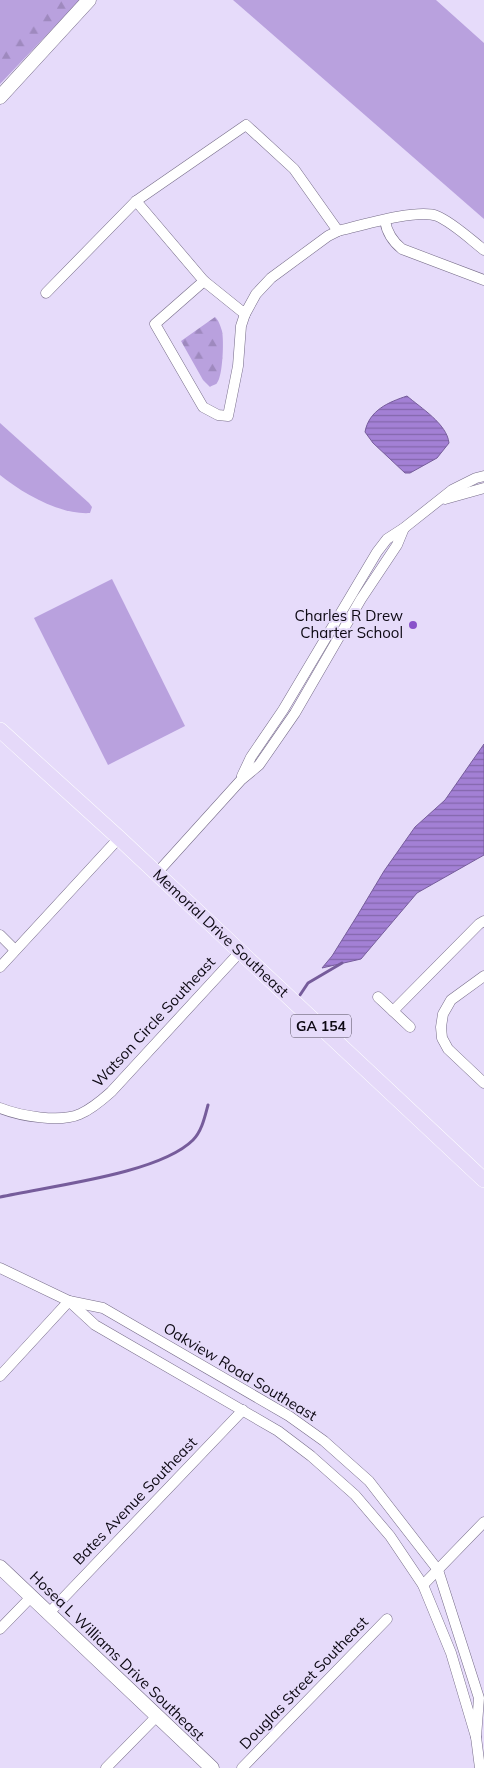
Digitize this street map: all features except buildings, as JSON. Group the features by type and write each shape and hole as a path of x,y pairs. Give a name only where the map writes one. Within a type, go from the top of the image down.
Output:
{"main road":[{"name":"Memorial Drive Southeast","path":"0,730 119,838 484,1180"}],"street":[{"path":"0,96 89,0"},
{"path":"46,293 136,200 246,125 294,169 338,231"},
{"path":"136,200 204,281 245,314"},
{"path":"204,281 155,324 203,407 218,415 228,416 238,366 241,326 256,294 271,278 328,236 338,231 408,215 425,214 436,215 484,250"},
{"path":"385,221 387,231 394,243 402,249 484,280"},
{"path":"156,874 241,780 259,765 295,713 362,599 397,545 404,528 452,490 484,476"},
{"path":"440,501 484,488"},
{"path":"0,967 119,838"},
{"path":"393,1011 482,924"},
{"path":"0,936 15,950"},
{"name":"Watson Circle Southeast","path":"0,1108 13,1113 54,1118 78,1115 95,1106 111,1092 240,952"},
{"path":"484,976 451,1000 443,1014 441,1027 442,1038 448,1049 484,1083"},
{"path":"378,997 410,1027"},
{"name":"Oakview Road Southeast","path":"0,1268 69,1301 103,1308 296,1421 324,1441 369,1481 438,1570 479,1698 480,1768"},
{"path":"0,1376 69,1301"},
{"name":"Oakview Road Southeast","path":"69,1301 95,1324 278,1431 311,1456 355,1495 390,1536 423,1585 452,1652 480,1735"},
{"name":"Bates Avenue Southeast","path":"49,1613 243,1410"},
{"path":"423,1585 484,1522"},
{"name":"Hosea L Williams Drive Southeast","path":"0,1567 212,1768"},
{"path":"0,1629 31,1596"},
{"name":"Douglas Street Southeast","path":"242,1768 388,1619"},
{"path":"106,1768 157,1716"}],"green space":[{"path":"0,0 80,0 0,84"},
{"path":"58,0 76,0 10,71 0,78 0,53 11,39 26,31 49,12"},
{"path":"233,0 436,0 484,43 484,219"},
{"path":"215,317 222,331 221,373 217,383 210,387 203,380 181,341"},
{"path":"0,423 89,503 92,507 90,513 78,513 42,502 19,489 0,475"},
{"path":"112,579 185,726 108,765 34,618"}],"shaded area":[{"path":"407,396 439,423 444,429 449,443 437,458 410,473 405,473 373,443 365,432 367,424 375,413 387,404"},
{"path":"484,744 484,855 417,893 361,959 322,968 332,956 384,871 415,827 445,800"}],"waterway":[{"path":"300,995 308,983 342,963"},
{"path":"0,1197 102,1177 155,1162 177,1152 193,1140 201,1128 208,1105"}],"place":[{"name":"Charles R Drew Charter School","path":"413,625"}]}
